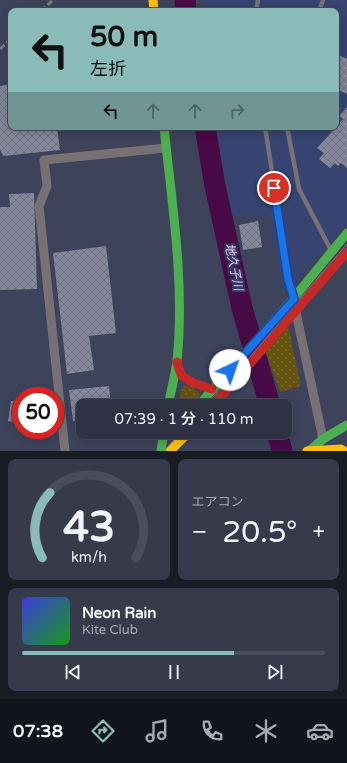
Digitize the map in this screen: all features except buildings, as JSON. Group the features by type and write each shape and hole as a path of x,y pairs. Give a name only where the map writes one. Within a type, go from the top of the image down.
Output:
{"main road":[{"path":"164,130 178,271 179,318 177,362 169,399"},
{"path":"204,399 294,299 331,251 347,233"},
{"path":"219,399 347,252"},
{"path":"177,362 181,375 193,383 212,389"},
{"path":"309,451 323,439 347,425"},
{"path":"161,451 163,439"},
{"path":"166,451 174,439"},
{"path":"170,451 182,439"},
{"path":"300,451 344,450"}],"street":[{"path":"65,451 39,206 46,186 44,160 166,148"},
{"path":"294,299 323,439"}],"lane":[{"path":"265,130 288,279 294,299"},
{"path":"288,130 299,189 331,251"}],"shaded area":[{"path":"205,0 347,0 347,223 284,295 269,214 231,218 217,130 339,130 339,8 206,8"},
{"path":"287,321 301,386 280,392 265,350"},
{"path":"183,386 193,388 200,395 197,399 180,399"}],"waterway":[{"name":"地久子川","path":"185,0 186,8"},
{"name":"地久子川","path":"206,130 215,186 242,308 268,399"},
{"name":"地久子川","path":"279,439 282,451"}],"tram line":[{"path":"211,399 242,366 347,244"},
{"path":"164,451 175,439"}],"railway":[{"path":"44,8 53,0"},
{"path":"0,49 8,42"}],"traffic: fast":[{"path":"164,130 179,273 179,332 177,361 170,399"},
{"path":"204,399 293,299 347,233"},
{"path":"309,451 323,439 347,425"},
{"path":"161,451 163,439"}],"traffic: slow":[{"path":"153,0 154,8"},
{"path":"170,451 182,439"},
{"path":"307,451 341,449 344,451"}],"traffic: jam":[{"path":"219,399 347,252"},
{"path":"177,362 181,375 193,383 212,389"}],"route":[{"path":"230,370 294,299 288,279 274,188"}]}
